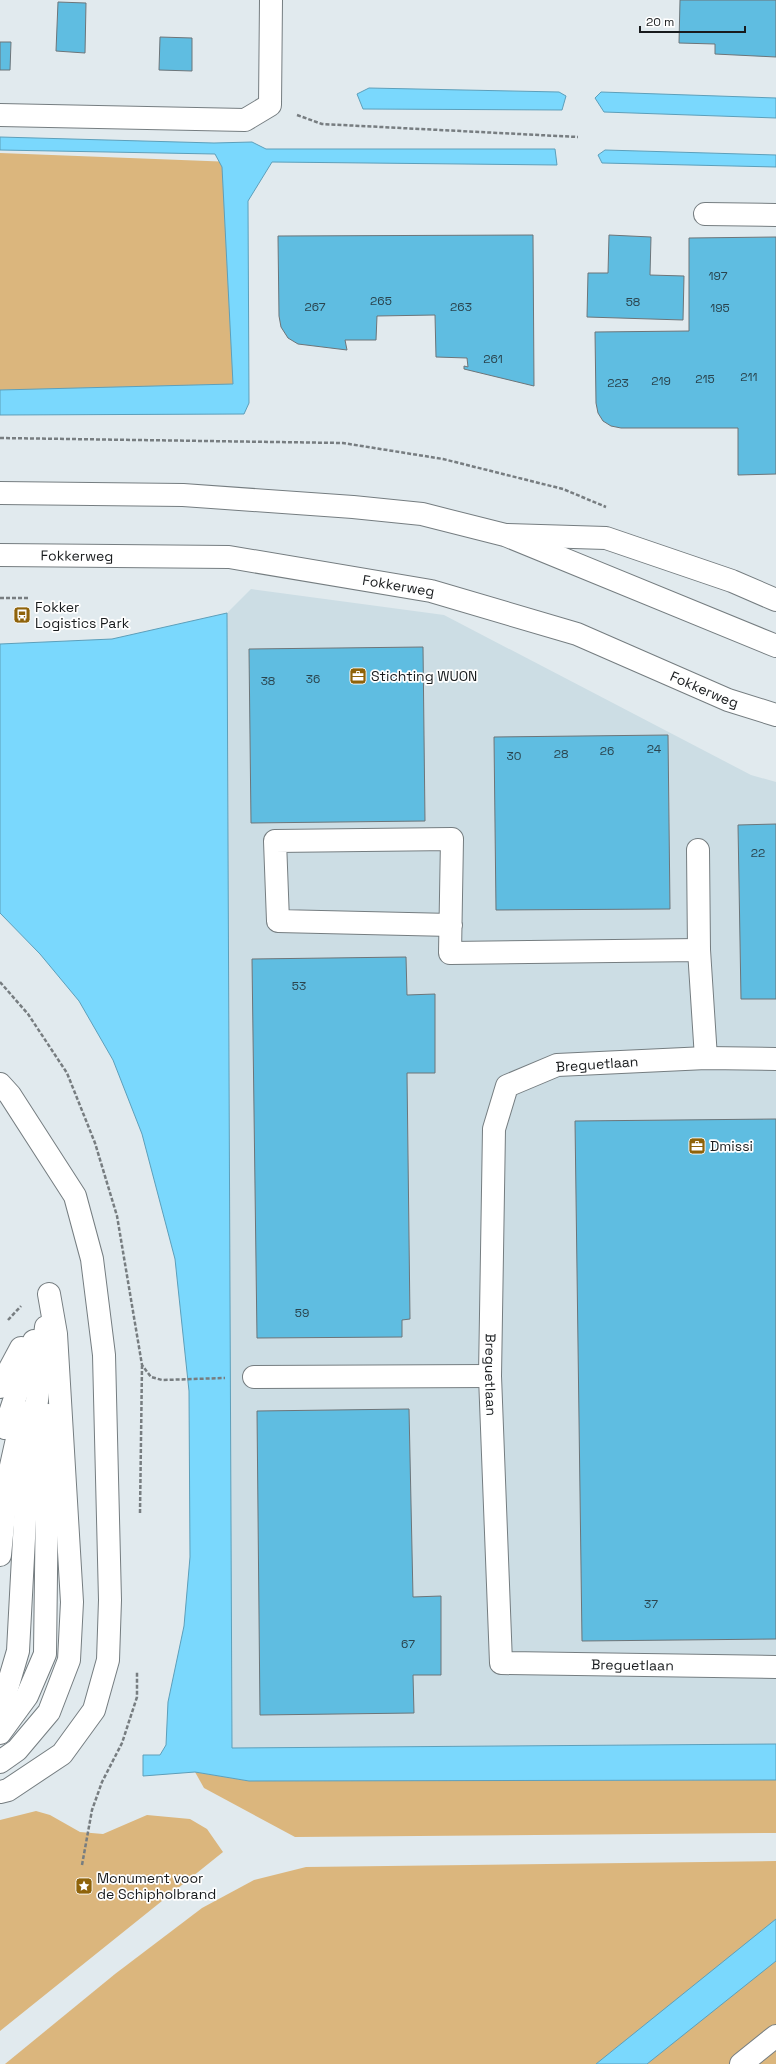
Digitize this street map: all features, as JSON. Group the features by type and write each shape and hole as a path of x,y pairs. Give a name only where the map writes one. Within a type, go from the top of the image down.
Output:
{"main road":[{"path":"0,115 245,120 270,105 271,0"},
{"path":"705,214 776,215"},
{"path":"0,493 183,495 353,507 422,514 505,535 776,646"},
{"path":"505,535 606,538 732,581 776,600"},
{"name":"Fokkerweg","path":"0,555 229,556 431,591 577,634 728,700 776,715"},
{"path":"451,925 278,921 275,841 452,839 451,925 450,953 699,950"},
{"path":"698,850 699,950 706,1058"},
{"name":"Breguetlaan","path":"776,1059 706,1058 557,1064 507,1086 494,1129 490,1376 501,1662 776,1667"},
{"path":"0,1792 8,1790 62,1754 94,1710 108,1660 110,1600 104,1355 92,1259 75,1196 5,1089"},
{"path":"0,1373 50,1294"},
{"path":"0,1387 50,1294"},
{"path":"0,1409 50,1294"},
{"path":"0,1445 50,1294"},
{"path":"0,1555 7,1484 50,1294"},
{"path":"0,1704 3,1702 18,1651 27,1482 50,1294"},
{"path":"0,1733 27,1696 45,1654 50,1294"},
{"path":"0,1762 17,1750 49,1712 69,1660 71,1595 56,1334 50,1294"},
{"path":"254,1377 490,1376"},
{"path":"741,2064 776,2036"}],"path":[{"path":"270,105 322,124 578,137"},
{"path":"0,438 343,443 443,459 563,489 613,510"},
{"path":"0,598 28,598"},
{"path":"162,1380 254,1377"},
{"path":"82,1865 92,1810"}],"shaded area":[{"path":"0,153 233,162 237,408 0,397"},
{"path":"251,589 444,615 751,775 776,782 776,1744 232,1748 227,613"},
{"path":"195,1772 249,1781 776,1780 776,1833 295,1837 204,1788"},
{"path":"36,1811 50,1815 80,1832 103,1834 147,1815 190,1819 207,1829 223,1852 0,2031 0,1820"},
{"path":"776,1861 776,2064 5,2064 115,1974 202,1908 254,1880 306,1867"}],"water":[{"path":"369,88 559,92 566,96 562,110 363,109 357,94"},
{"path":"601,92 776,98 776,118 604,112 595,98"},
{"path":"0,137 214,143 252,142 266,149 555,149 557,165 272,162 248,201 249,403 244,414 0,415 0,390 233,384 222,167 215,154 0,150"},
{"path":"605,150 776,155 776,167 602,163 598,155"},
{"path":"227,613 232,1748 776,1744 776,1780 249,1781 195,1772 143,1776 143,1755 160,1755 166,1745 168,1702 184,1626 190,1557 189,1391 175,1259 142,1134 113,1060 79,1001 40,954 0,913 0,644 112,639"},
{"path":"776,1919 776,1961 647,2064 596,2064"}],"building":[{"path":"680,0 776,0 776,57 715,54 715,44 679,43"},
{"path":"58,2 86,3 85,53 56,51"},
{"path":"160,37 192,38 192,71 159,70"},
{"path":"0,42 11,42 10,70 0,70"},
{"path":"533,235 534,386 464,369 464,366 468,367 467,358 436,357 435,315 377,316 376,340 345,340 347,350 298,344 288,338 281,327 279,316 278,236"},
{"path":"609,235 651,237 650,275 684,276 683,320 587,317 588,273 608,273"},
{"path":"776,237 776,474 738,475 738,428 621,428 611,426 603,421 598,413 596,403 595,332 689,331 689,238"},
{"path":"423,647 425,821 251,823 249,649"},
{"path":"668,735 670,909 496,910 494,737"},
{"path":"776,824 776,999 741,999 738,825"},
{"path":"406,957 407,995 435,994 435,1073 407,1073 410,1319 402,1320 402,1337 257,1338 252,959"},
{"path":"776,1119 776,1639 582,1641 575,1121"},
{"path":"409,1409 413,1597 441,1596 441,1675 413,1675 414,1713 260,1715 257,1411"}],"place":[{"name":"Fokker Logistics Park","path":"22,615"},
{"name":"Stichting WUON","path":"358,676"},
{"name":"Dmissi","path":"697,1146"},
{"name":"Monument voor de Schipholbrand","path":"84,1886"}]}
